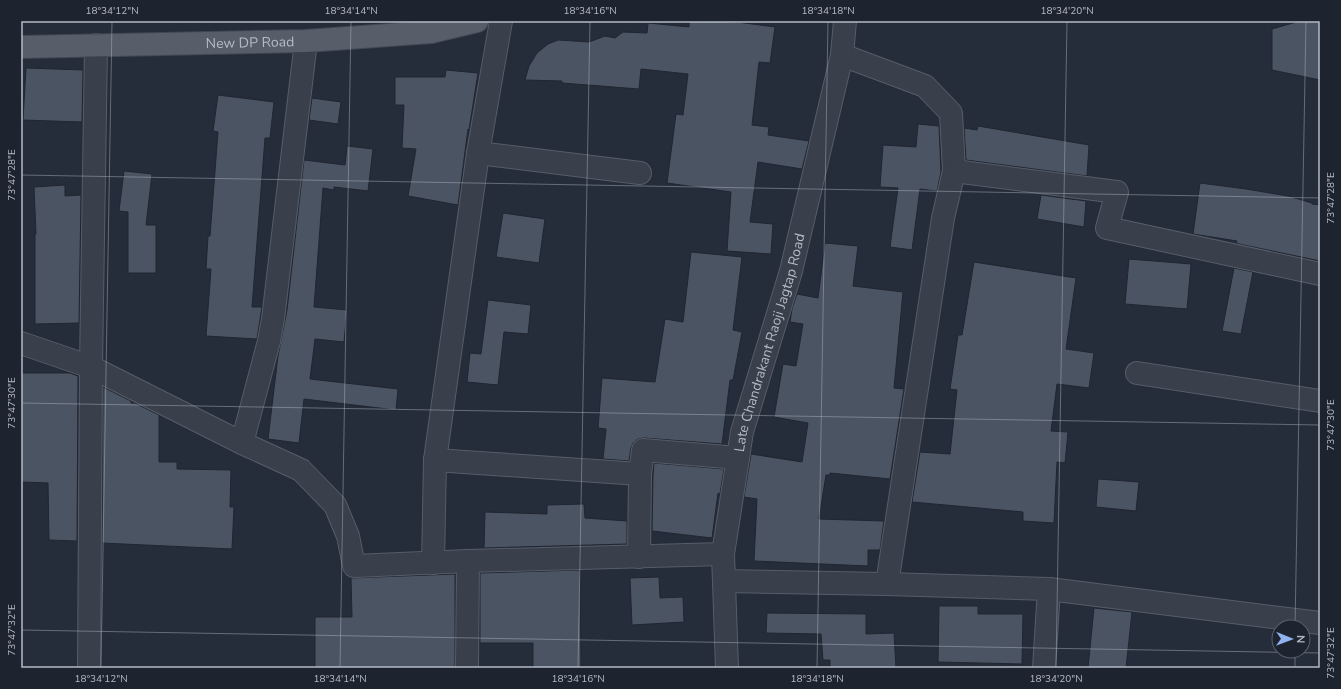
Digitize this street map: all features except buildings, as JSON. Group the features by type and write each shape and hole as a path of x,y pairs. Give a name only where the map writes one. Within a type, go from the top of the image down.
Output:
{"main road":[{"name":"New DP Road","path":"21,47 306,41 431,32 476,21"}],"street":[{"path":"433,563 435,460 478,153 501,21"},
{"name":"Late Chandrakant Raoji Jagtap Road","path":"727,668 723,554 742,432 791,271 842,55 845,21"},
{"path":"242,443 269,341 273,318 306,41"},
{"path":"89,668 91,367 96,45"},
{"path":"842,55 925,86 951,113 954,171 943,218 887,584"},
{"path":"478,153 640,173"},
{"path":"954,171 1116,192 1107,228 1320,274"},
{"path":"21,343 91,367 242,443 301,470 335,505 348,536 354,566 468,561 723,554"},
{"path":"1137,373 1320,401"},
{"path":"639,557 640,474 643,450 738,458"},
{"path":"435,460 640,474"},
{"path":"467,668 468,561"},
{"path":"724,581 1049,589 1320,623"},
{"path":"1044,668 1049,589"}]}
